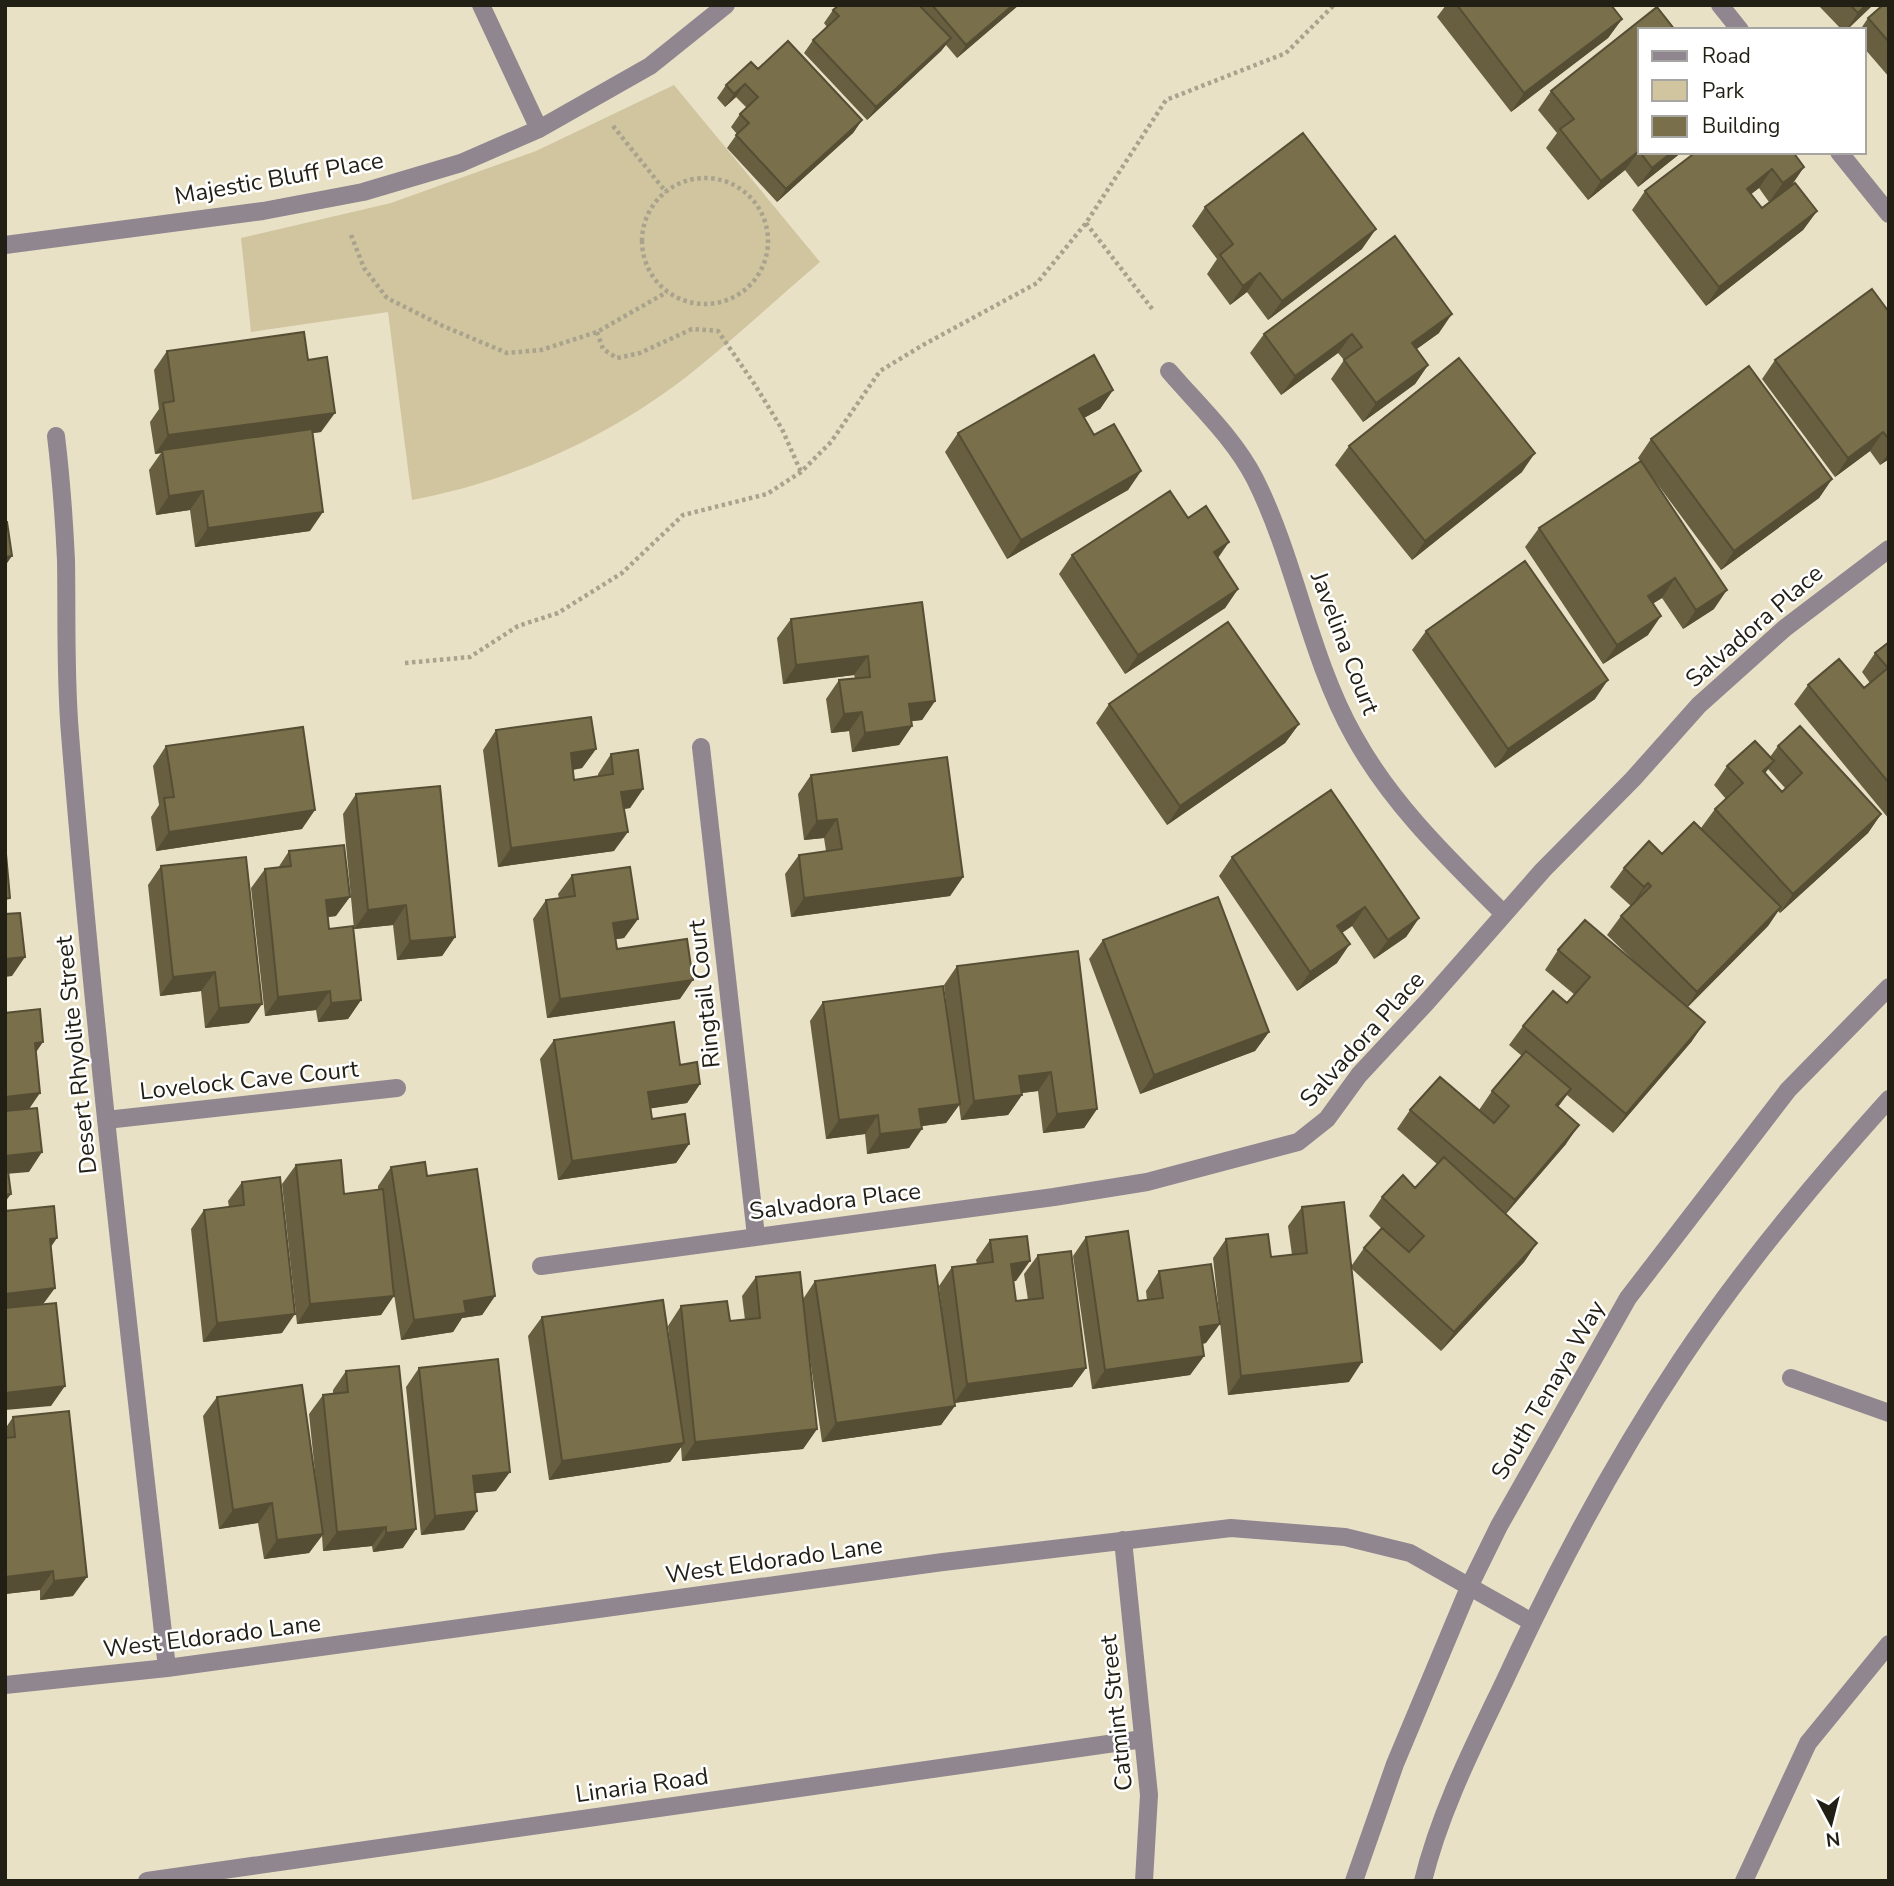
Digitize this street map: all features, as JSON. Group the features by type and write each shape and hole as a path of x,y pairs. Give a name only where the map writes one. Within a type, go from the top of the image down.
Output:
{"street":[{"path":"481,5 539,129"},
{"name":"Majestic Bluff Place","path":"5,244 263,211 363,192 461,163 539,129 650,66 726,5"},
{"path":"1720,5 1738,28"},
{"path":"1841,154 1889,214"},
{"name":"Javelina Court","path":"1169,371 1229,440 1254,476 1278,530 1327,677 1353,736 1386,786 1436,845 1504,914"},
{"name":"Desert Rhyolite Street","path":"57,436 63,499 65,656 70,733 106,1120 167,1668"},
{"name":"Salvadora Place","path":"541,1265 1054,1197 1147,1182 1298,1142 1327,1119 1359,1075 1543,870 1633,779 1699,705 1785,628 1889,549"},
{"name":"Ringtail Court","path":"701,747 756,1236"},
{"name":"South Tenaya Way","path":"1354,1881 1395,1765 1470,1586 1499,1526 1628,1298 1788,1090 1889,987"},
{"name":"Lovelock Cave Court","path":"106,1120 397,1087"},
{"path":"1423,1881 1431,1848 1481,1731 1532,1622 1619,1461 1680,1361 1779,1227 1889,1099"},
{"path":"1791,1378 1889,1413"},
{"name":"West Eldorado Lane","path":"5,1685 167,1668 943,1562 1231,1528 1345,1537 1410,1553 1532,1622"},
{"name":"Catmint Street","path":"1122,1540 1149,1795 1144,1881"},
{"path":"1744,1881 1808,1743 1889,1644"},
{"name":"Linaria Road","path":"147,1881 1143,1738"}],"path":[{"path":"405,663 470,657 517,626 558,613 622,573 683,515 767,494 801,472 831,442 880,371 1037,283 1086,223 1166,100 1286,53 1334,5"},
{"path":"613,126 666,192"},
{"path":"698,178 719,179 738,187 753,200 764,218 768,237 766,258 758,276 744,291 727,301 707,305 687,302 667,292 652,277 643,257 641,235 646,214 666,192 677,184 698,178"},
{"path":"1086,223 1153,310"},
{"path":"351,234 364,268 387,298 443,326 508,353 541,350 597,332 667,292"},
{"path":"597,332 603,349 617,358 640,353 692,330 718,331 782,429 801,472"}],"green space":[{"path":"674,85 820,262 695,370 631,415 597,435 525,468 488,481 412,500 388,312 251,332 241,238 391,203 536,151"}],"building":[{"path":"839,5 919,5 951,38 876,107 813,40 839,16 833,10"},
{"path":"932,5 1013,5 966,45"},
{"path":"1457,5 1611,5 1622,19 1524,93"},
{"path":"1850,5 1866,5 1858,13"},
{"path":"1883,5 1889,5 1889,42 1868,18"},
{"path":"1657,7 1673,28 1638,28 1638,152 1601,181 1560,129 1574,119 1551,91"},
{"path":"788,41 862,120 786,189 736,135 749,123 740,114 758,97 745,84 734,94 726,85 751,62 758,69"},
{"path":"1303,133 1376,229 1282,301 1260,273 1243,286 1220,255 1233,244 1205,207"},
{"path":"1641,154 1670,154 1652,168"},
{"path":"1693,154 1794,154 1804,167 1783,183 1772,169 1747,189 1762,208 1795,183 1817,211 1719,287 1645,191"},
{"path":"1395,236 1452,314 1412,343 1428,365 1376,403 1344,360 1362,347 1352,334 1295,376 1264,334"},
{"path":"1872,289 1889,312 1889,439 1883,432 1848,458 1775,360"},
{"path":"304,332 308,360 327,357 335,413 168,435 163,403 174,401 167,351"},
{"path":"1094,355 1113,390 1079,409 1094,435 1114,424 1141,471 1021,540 958,433"},
{"path":"1459,358 1535,453 1425,541 1349,446"},
{"path":"1749,366 1832,479 1734,551 1651,439"},
{"path":"312,429 323,512 208,528 203,491 169,496 162,450"},
{"path":"1641,461 1727,590 1696,610 1675,578 1648,596 1661,616 1617,645 1539,528"},
{"path":"1170,491 1188,518 1206,506 1229,542 1214,552 1238,589 1138,655 1072,555"},
{"path":"5,522 12,556 5,557"},
{"path":"1525,561 1608,680 1508,749 1426,631"},
{"path":"922,602 935,701 909,704 912,726 865,733 862,712 844,714 839,680 870,677 868,656 796,665 791,619"},
{"path":"1228,622 1299,724 1180,806 1109,704"},
{"path":"1889,642 1889,783 1808,685 1839,659 1864,688 1888,668 1875,653"},
{"path":"591,717 596,749 571,753 574,780 613,774 611,754 638,750 643,789 621,792 628,832 511,848 496,730"},
{"path":"1800,726 1881,814 1793,894 1715,809 1743,783 1727,766 1755,741 1774,761 1763,771 1782,792 1802,773 1778,746"},
{"path":"303,727 315,810 169,832 164,798 174,797 166,746"},
{"path":"947,757 963,877 804,898 799,855 842,849 837,819 817,821 811,775"},
{"path":"440,786 455,937 410,941 406,905 368,910 356,794"},
{"path":"1331,790 1419,918 1388,940 1365,907 1337,926 1350,944 1310,972 1232,857"},
{"path":"1694,822 1781,907 1697,992 1621,916 1651,886 1648,883 1644,887 1624,868 1649,841 1662,854"},
{"path":"344,845 350,897 326,900 329,929 353,926 361,1000 331,1003 330,991 278,997 265,869 291,866 289,851"},
{"path":"5,854 10,898 5,899"},
{"path":"246,857 262,1004 219,1008 215,972 173,977 161,866"},
{"path":"630,867 638,919 613,923 617,949 687,939 693,980 560,999 546,900 575,896 572,875"},
{"path":"1218,897 1269,1032 1154,1075 1103,940"},
{"path":"20,913 25,957 5,959 5,914"},
{"path":"1585,920 1705,1022 1626,1114 1523,1026 1553,991 1567,1003 1590,977 1558,950"},
{"path":"1078,951 1097,1109 1057,1114 1051,1072 1019,1076 1022,1095 974,1101 957,966"},
{"path":"943,986 960,1104 919,1109 922,1129 880,1134 878,1115 839,1120 823,1002"},
{"path":"40,1009 43,1042 35,1043 40,1093 5,1097 5,1013"},
{"path":"674,1022 680,1065 697,1062 700,1084 648,1092 652,1119 685,1114 689,1144 572,1161 554,1040"},
{"path":"1526,1051 1571,1089 1556,1105 1579,1125 1515,1200 1410,1110 1440,1077 1494,1123 1509,1106 1492,1091"},
{"path":"37,1108 42,1152 6,1156 11,1194 5,1195 5,1111"},
{"path":"1444,1157 1537,1243 1454,1332 1364,1248 1382,1228 1409,1252 1424,1236 1382,1197 1403,1175 1415,1188"},
{"path":"341,1160 344,1194 383,1189 394,1296 310,1304 296,1165"},
{"path":"425,1162 427,1176 477,1169 495,1296 464,1301 466,1313 414,1320 391,1167"},
{"path":"280,1177 295,1314 217,1323 204,1210 244,1205 242,1182"},
{"path":"1344,1202 1362,1362 1241,1376 1226,1239 1268,1234 1271,1257 1307,1253 1302,1207"},
{"path":"54,1206 57,1238 50,1239 55,1288 5,1294 5,1211"},
{"path":"1128,1231 1138,1301 1163,1298 1159,1271 1211,1264 1220,1324 1200,1327 1204,1356 1105,1370 1086,1237"},
{"path":"1027,1236 1030,1261 1011,1264 1016,1301 1043,1298 1038,1255 1071,1251 1086,1368 967,1384 952,1267 993,1262 990,1240"},
{"path":"935,1265 955,1406 836,1423 815,1281"},
{"path":"800,1272 817,1429 695,1442 681,1306 727,1301 730,1321 760,1318 756,1277"},
{"path":"663,1300 684,1443 562,1461 542,1317"},
{"path":"56,1303 65,1386 5,1393 5,1308"},
{"path":"498,1359 510,1472 473,1476 477,1511 435,1516 419,1368"},
{"path":"399,1366 416,1529 386,1533 386,1527 337,1532 323,1395 348,1392 346,1371"},
{"path":"302,1385 323,1534 277,1540 272,1503 233,1510 217,1397"},
{"path":"69,1411 87,1577 54,1581 53,1571 5,1577 5,1438 15,1437 13,1417"}]}
